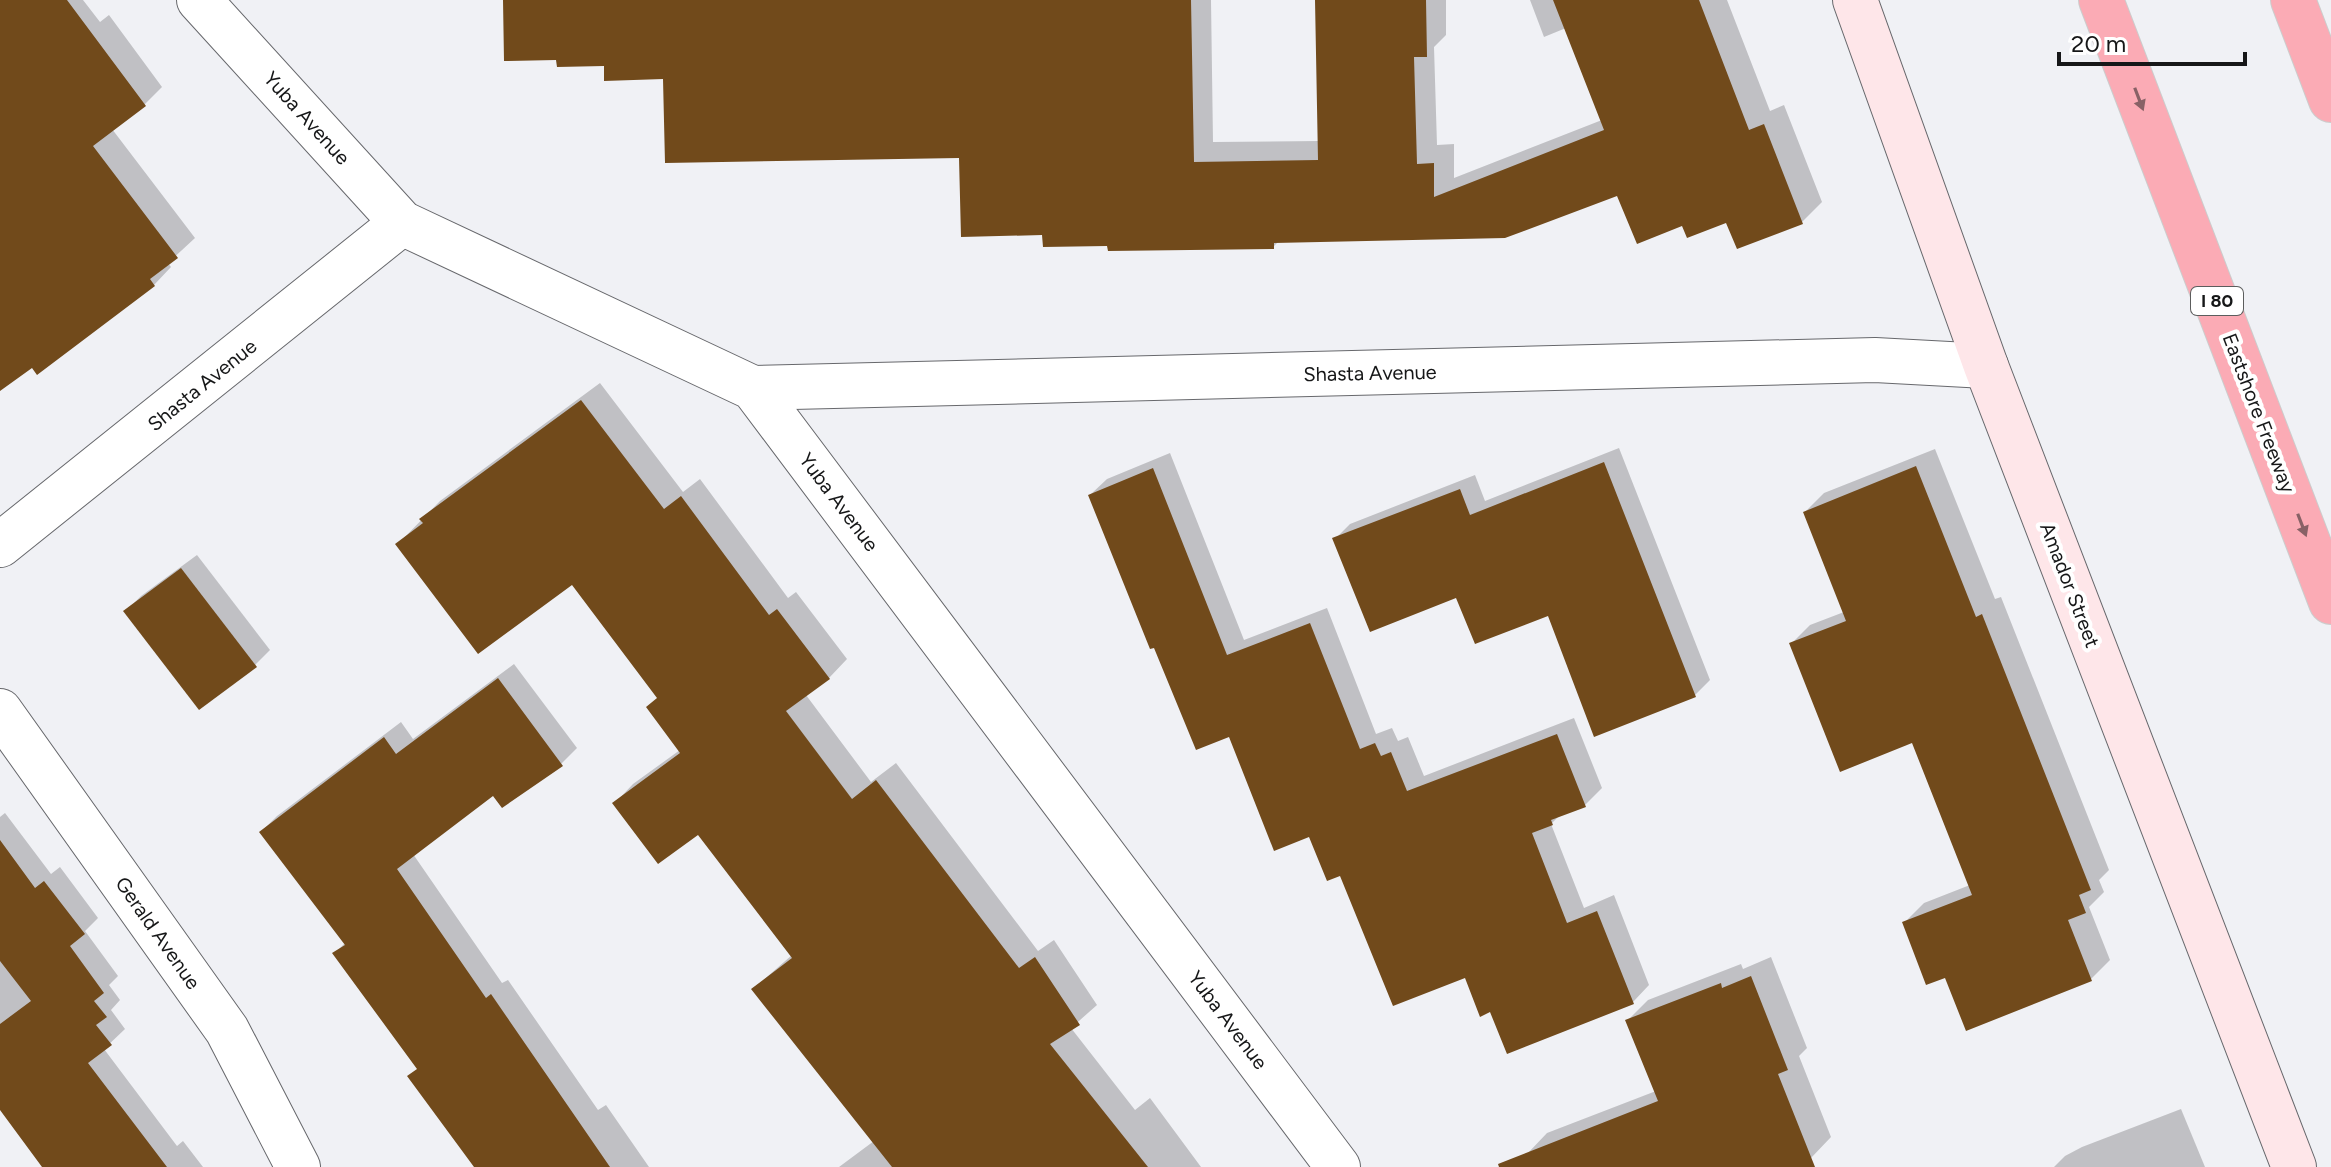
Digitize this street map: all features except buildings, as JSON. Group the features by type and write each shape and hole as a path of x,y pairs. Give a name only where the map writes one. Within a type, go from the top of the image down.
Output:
{"highway":[{"name":"Eastshore Freeway","path":"2101,0 2331,602"},
{"path":"2293,0 2331,100"}],"street":[{"name":"Yuba Avenue","path":"199,0 402,223 753,388 1338,1167"},
{"name":"Amador Street","path":"1855,0 1986,366 2294,1167"},
{"name":"Shasta Avenue","path":"0,545 402,223"},
{"name":"Shasta Avenue","path":"753,388 1875,360 1986,366"},
{"name":"Gerald Avenue","path":"0,711 227,1030 298,1167"}]}
